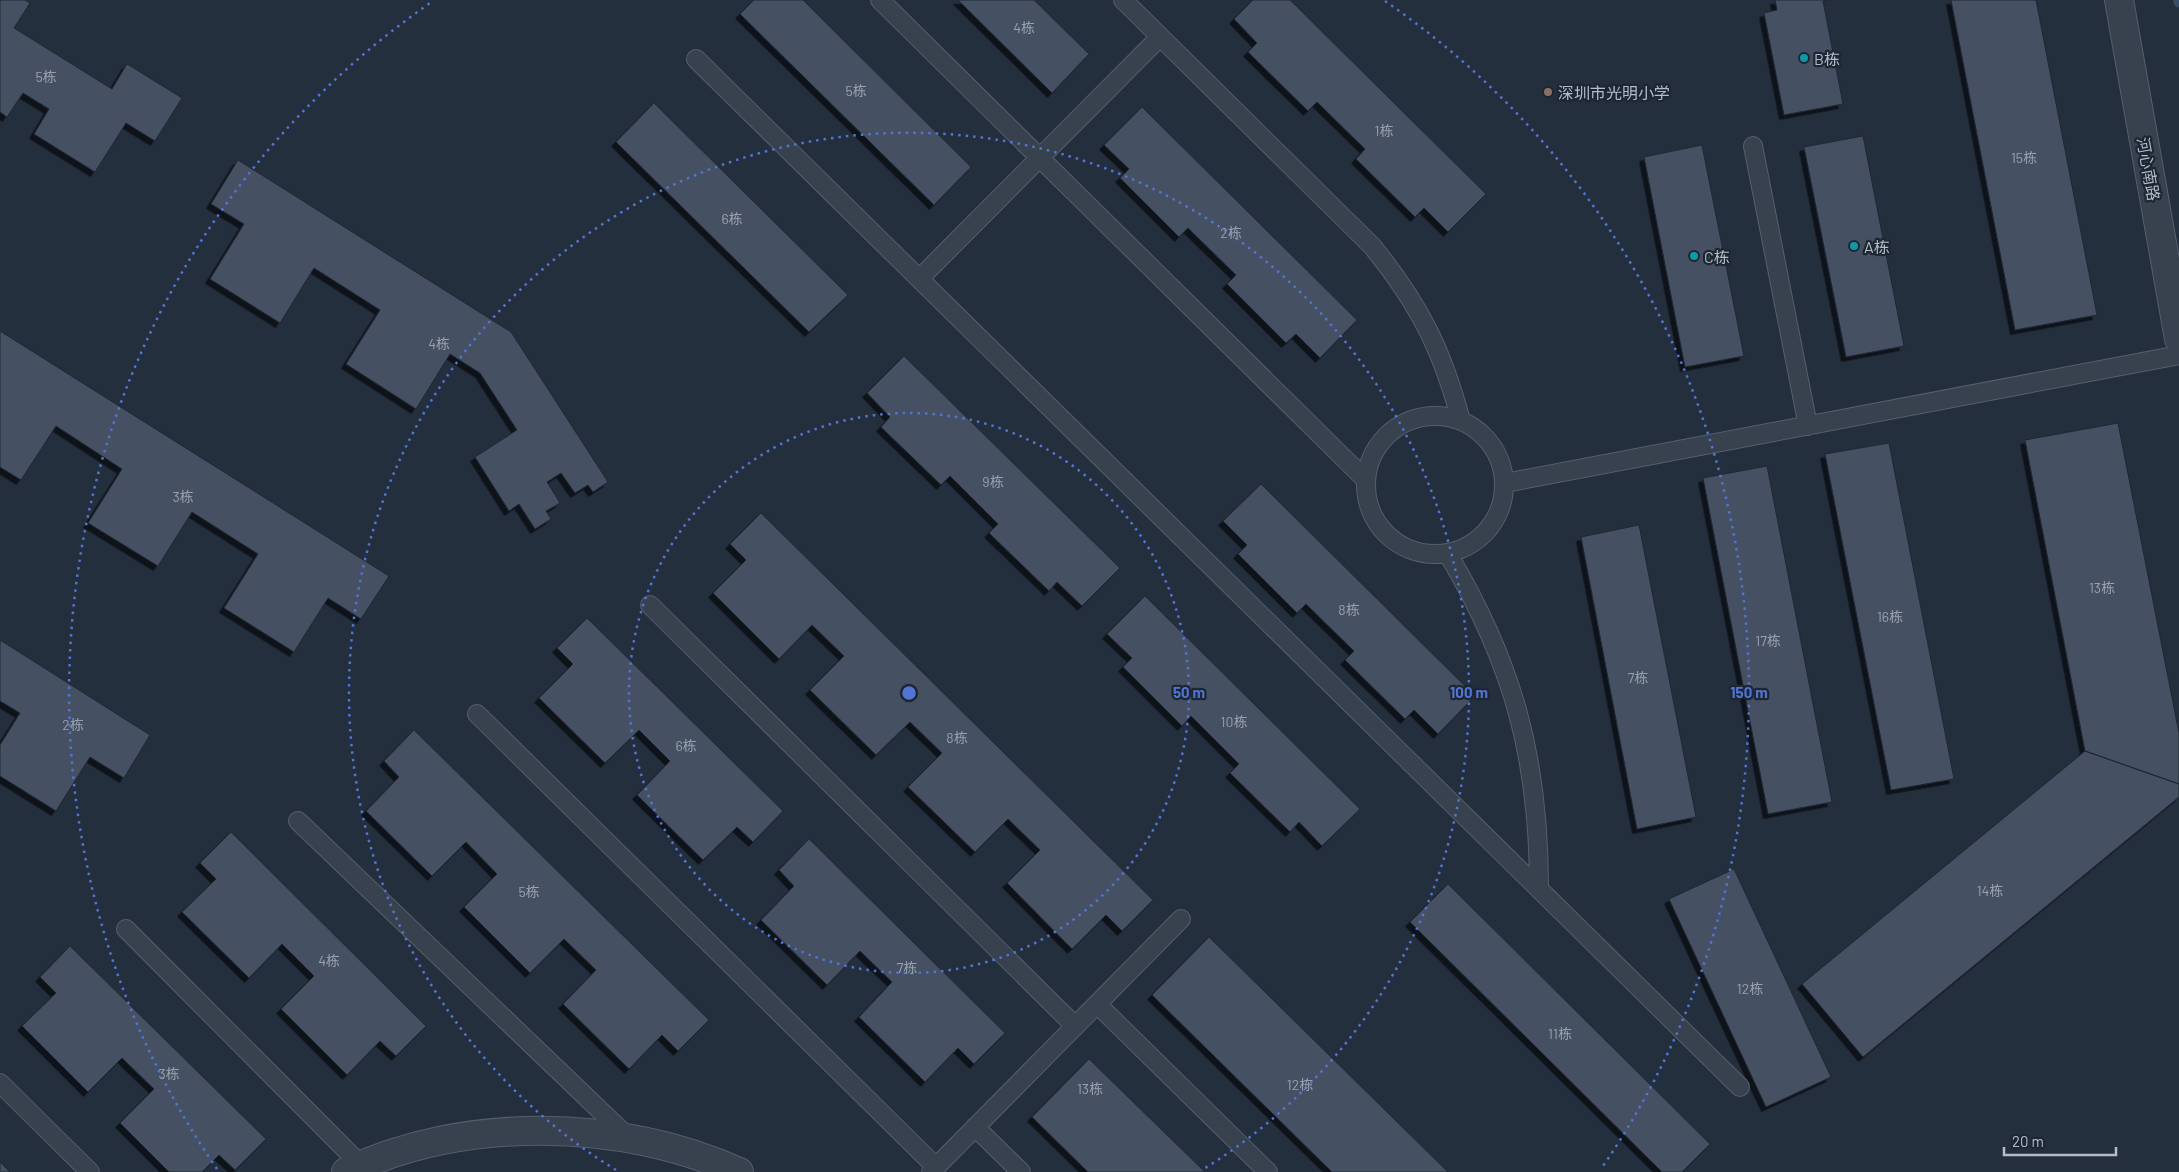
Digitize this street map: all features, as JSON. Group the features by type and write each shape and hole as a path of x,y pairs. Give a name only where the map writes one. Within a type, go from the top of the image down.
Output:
{"street":[{"name":"河心南路","path":"2119,0 2179,339"},
{"path":"354,1168 426,1144 493,1133 562,1131 630,1138 712,1160 739,1172"}],"lane":[{"path":"880,0 1366,480"},
{"path":"1123,0 1372,246 1397,277 1419,310 1436,346 1451,383 1461,421"},
{"path":"920,278 1160,36"},
{"path":"696,59 1740,1087"},
{"path":"1754,146 1808,426"},
{"path":"1505,483 2179,355"},
{"path":"1442,416 1461,421 1478,431 1492,446 1501,463 1505,483 1502,502 1495,520 1483,536 1467,548 1448,554 1428,554 1409,550 1392,540 1378,525 1369,508 1366,480 1367,468 1375,450 1387,435 1403,424 1422,417 1442,416"},
{"path":"1448,554 1474,597 1495,643 1526,739 1534,788 1539,839 1539,889"},
{"path":"650,605 1075,1026"},
{"path":"477,714 934,1169 1181,919"},
{"path":"298,822 630,1138"},
{"path":"126,929 354,1168"},
{"path":"1097,1004 1268,1172"},
{"path":"0,1083 90,1172"},
{"path":"975,1127 1021,1172"}],"building":[{"path":"0,0 25,0 30,3 14,28 112,89 127,64 182,98 155,141 126,123 95,172 34,134 49,109 23,93 7,117 0,112"},
{"path":"754,0 803,0 971,167 934,205 740,14"},
{"path":"958,0 1034,0 1089,54 1052,93"},
{"path":"1253,0 1290,0 1486,194 1448,232 1424,208 1415,217 1356,159 1365,149 1317,102 1308,111 1248,52 1257,43 1234,19"},
{"name":"B栋","path":"1775,0 1829,0 1823,1 1843,104 1784,115 1764,13 1777,10"},
{"path":"1951,0 2036,0 2097,315 2015,330"},
{"path":"654,103 848,295 809,332 616,142"},
{"path":"1142,107 1357,320 1320,358 1296,334 1286,343 1227,284 1236,275 1188,228 1179,237 1120,178 1129,169 1104,145"},
{"name":"A栋","path":"1863,136 1904,346 1846,357 1804,147"},
{"name":"C栋","path":"1702,145 1744,356 1685,367 1644,157"},
{"path":"238,160 511,332 608,482 593,492 588,485 575,493 561,473 547,482 560,503 546,511 551,519 535,529 519,504 509,511 475,457 517,430 480,373 450,354 416,409 346,364 380,310 314,268 280,323 210,279 244,224 211,204"},
{"path":"0,331 389,576 361,619 328,598 294,652 224,608 258,554 192,512 158,566 88,523 122,469 56,426 21,480 0,467"},
{"path":"904,356 1120,568 1082,606 1057,582 1049,591 989,533 998,524 950,476 941,485 881,427 890,417 867,393"},
{"path":"2118,423 2179,733 2179,784 2085,751 2025,440"},
{"path":"1889,443 1954,779 1891,790 1825,454"},
{"path":"1767,466 1832,802 1768,814 1703,478"},
{"path":"1261,484 1475,696 1438,734 1414,710 1405,719 1345,660 1354,651 1306,604 1297,613 1238,554 1247,545 1223,521"},
{"path":"761,513 1153,900 1122,931 1106,915 1072,949 1007,883 1040,850 1008,819 975,852 908,787 942,753 910,722 876,755 810,690 844,656 812,625 779,659 713,593 746,560 730,544"},
{"path":"1639,525 1696,817 1637,829 1581,537"},
{"path":"1145,596 1360,809 1322,846 1299,822 1290,832 1230,773 1239,764 1191,716 1182,726 1123,667 1132,658 1107,634"},
{"path":"587,618 783,811 753,842 737,827 703,860 637,795 670,761 639,730 605,763 539,698 573,664 557,648"},
{"path":"0,640 150,735 124,778 90,757 56,811 0,776 0,745 20,713 0,701"},
{"path":"414,730 709,1020 678,1051 662,1035 629,1069 563,1004 596,970 564,939 530,973 464,907 497,874 466,842 432,876 366,811 399,777 384,761"},
{"path":"2085,751 2179,784 2179,797 1863,1057 1802,984"},
{"path":"231,832 426,1026 396,1056 380,1041 347,1075 281,1009 314,976 282,944 249,978 182,912 216,879 200,863"},
{"path":"809,839 1005,1033 974,1064 958,1048 925,1082 859,1017 892,982 860,951 827,985 761,920 794,886 779,870"},
{"path":"1734,869 1831,1077 1766,1107 1669,899"},
{"path":"1448,884 1710,1144 1682,1172 1662,1172 1410,922"},
{"path":"1209,937 1448,1172 1332,1172 1152,995"},
{"path":"70,946 266,1139 235,1170 219,1155 202,1172 169,1172 120,1123 154,1089 122,1058 88,1092 22,1026 56,993 40,977"},
{"path":"1089,1059 1205,1172 1088,1172 1032,1117"},
{"path":"0,1162 10,1172 0,1172"}],"place":[{"name":"B栋","path":"1804,58"},
{"name":"深圳市光明小学","path":"1548,92"},
{"name":"A栋","path":"1854,246"},
{"name":"C栋","path":"1694,256"}]}
